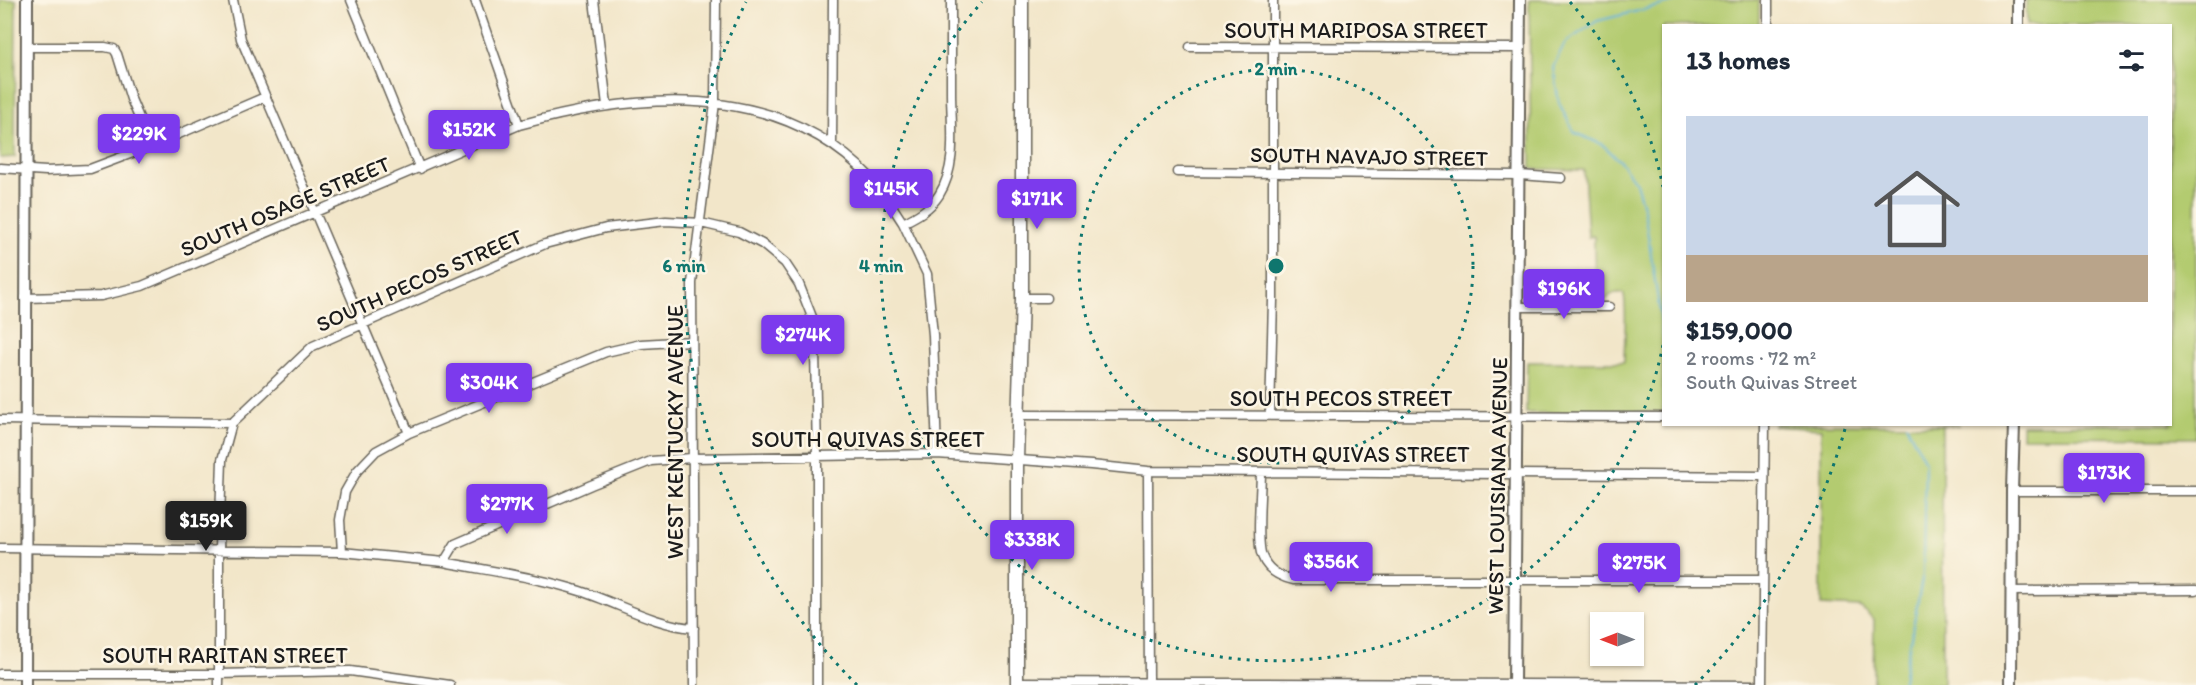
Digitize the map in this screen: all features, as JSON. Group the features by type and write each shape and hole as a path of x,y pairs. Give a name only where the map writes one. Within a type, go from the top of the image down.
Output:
{"main road":[{"path":"1017,684 1017,459 1022,298 1022,0"}],"street":[{"path":"25,680 27,0"},
{"path":"233,0 241,39 409,433"},
{"path":"351,0 420,168"},
{"path":"475,0 519,125"},
{"path":"594,0 607,105"},
{"name":"WEST KENTUCKY AVENUE","path":"694,685 692,283 715,103 716,0"},
{"path":"832,144 833,0"},
{"path":"903,223 931,206 944,185 950,168 951,0"},
{"path":"1270,415 1273,0"},
{"name":"WEST LOUISIANA AVENUE","path":"1514,684 1520,0"},
{"path":"1768,0 1768,24"},
{"path":"2018,0 2018,24"},
{"path":"27,47 114,49 131,99 151,146"},
{"name":"SOUTH MARIPOSA STREET","path":"1190,47 1521,48"},
{"path":"0,168 66,171 90,169 151,146 265,97"},
{"name":"SOUTH OSAGE STREET","path":"25,298 80,298 122,292 149,283 519,125 558,114 607,105 662,100 715,103 774,117 832,144 871,178 903,223 927,274 933,335 937,454"},
{"name":"SOUTH NAVAJO STREET","path":"1177,172 1561,178"},
{"name":"SOUTH PECOS STREET","path":"232,423 313,346 363,322 545,244 627,224 666,221 701,223 750,237 777,256 793,273 808,304 814,330 817,457"},
{"path":"1022,298 1046,298"},
{"path":"1518,307 1609,307"},
{"path":"342,552 340,520 343,500 350,482 376,451 409,433 606,352 641,344 692,341"},
{"name":"SOUTH PECOS STREET","path":"1019,415 1662,417"},
{"path":"0,420 232,423 222,460 219,549 219,685"},
{"path":"1017,684 1760,685 1765,426"},
{"path":"2011,685 2014,426"},
{"name":"SOUTH QUIVAS STREET","path":"444,562 455,544 591,485 651,461 692,458 937,454 1148,471 1763,476"},
{"path":"817,457 817,685"},
{"path":"1148,471 1149,684"},
{"path":"1261,472 1260,551 1267,565 1285,578 1294,580 1763,580"},
{"path":"2012,491 2196,490"},
{"path":"0,548 342,552 444,562 539,580 579,591 673,626 694,628"},
{"path":"2011,591 2196,590"},
{"name":"SOUTH RARITAN STREET","path":"0,674 25,680 350,671 450,685"}],"green space":[{"path":"0,0 16,0 15,157 0,158"},
{"path":"1529,0 1759,0 1759,24 1662,24 1662,412 1526,413 1527,362 1624,362 1626,315 1623,293 1615,293 1604,302 1595,303 1594,236 1588,237 1584,170 1531,169"},
{"path":"2026,0 2196,0 2196,438 2022,437 2022,426 2172,426 2172,24 2027,24"},
{"path":"1774,426 1942,426 1943,685 1873,685 1874,619 1860,607 1821,605 1821,429"}],"waterway":[{"path":"1662,326 1644,210 1636,183 1621,162 1603,145 1574,132 1559,103 1553,67 1565,43 1597,21 1683,0"},
{"path":"1902,685 1923,574 1925,462 1907,426"}]}
